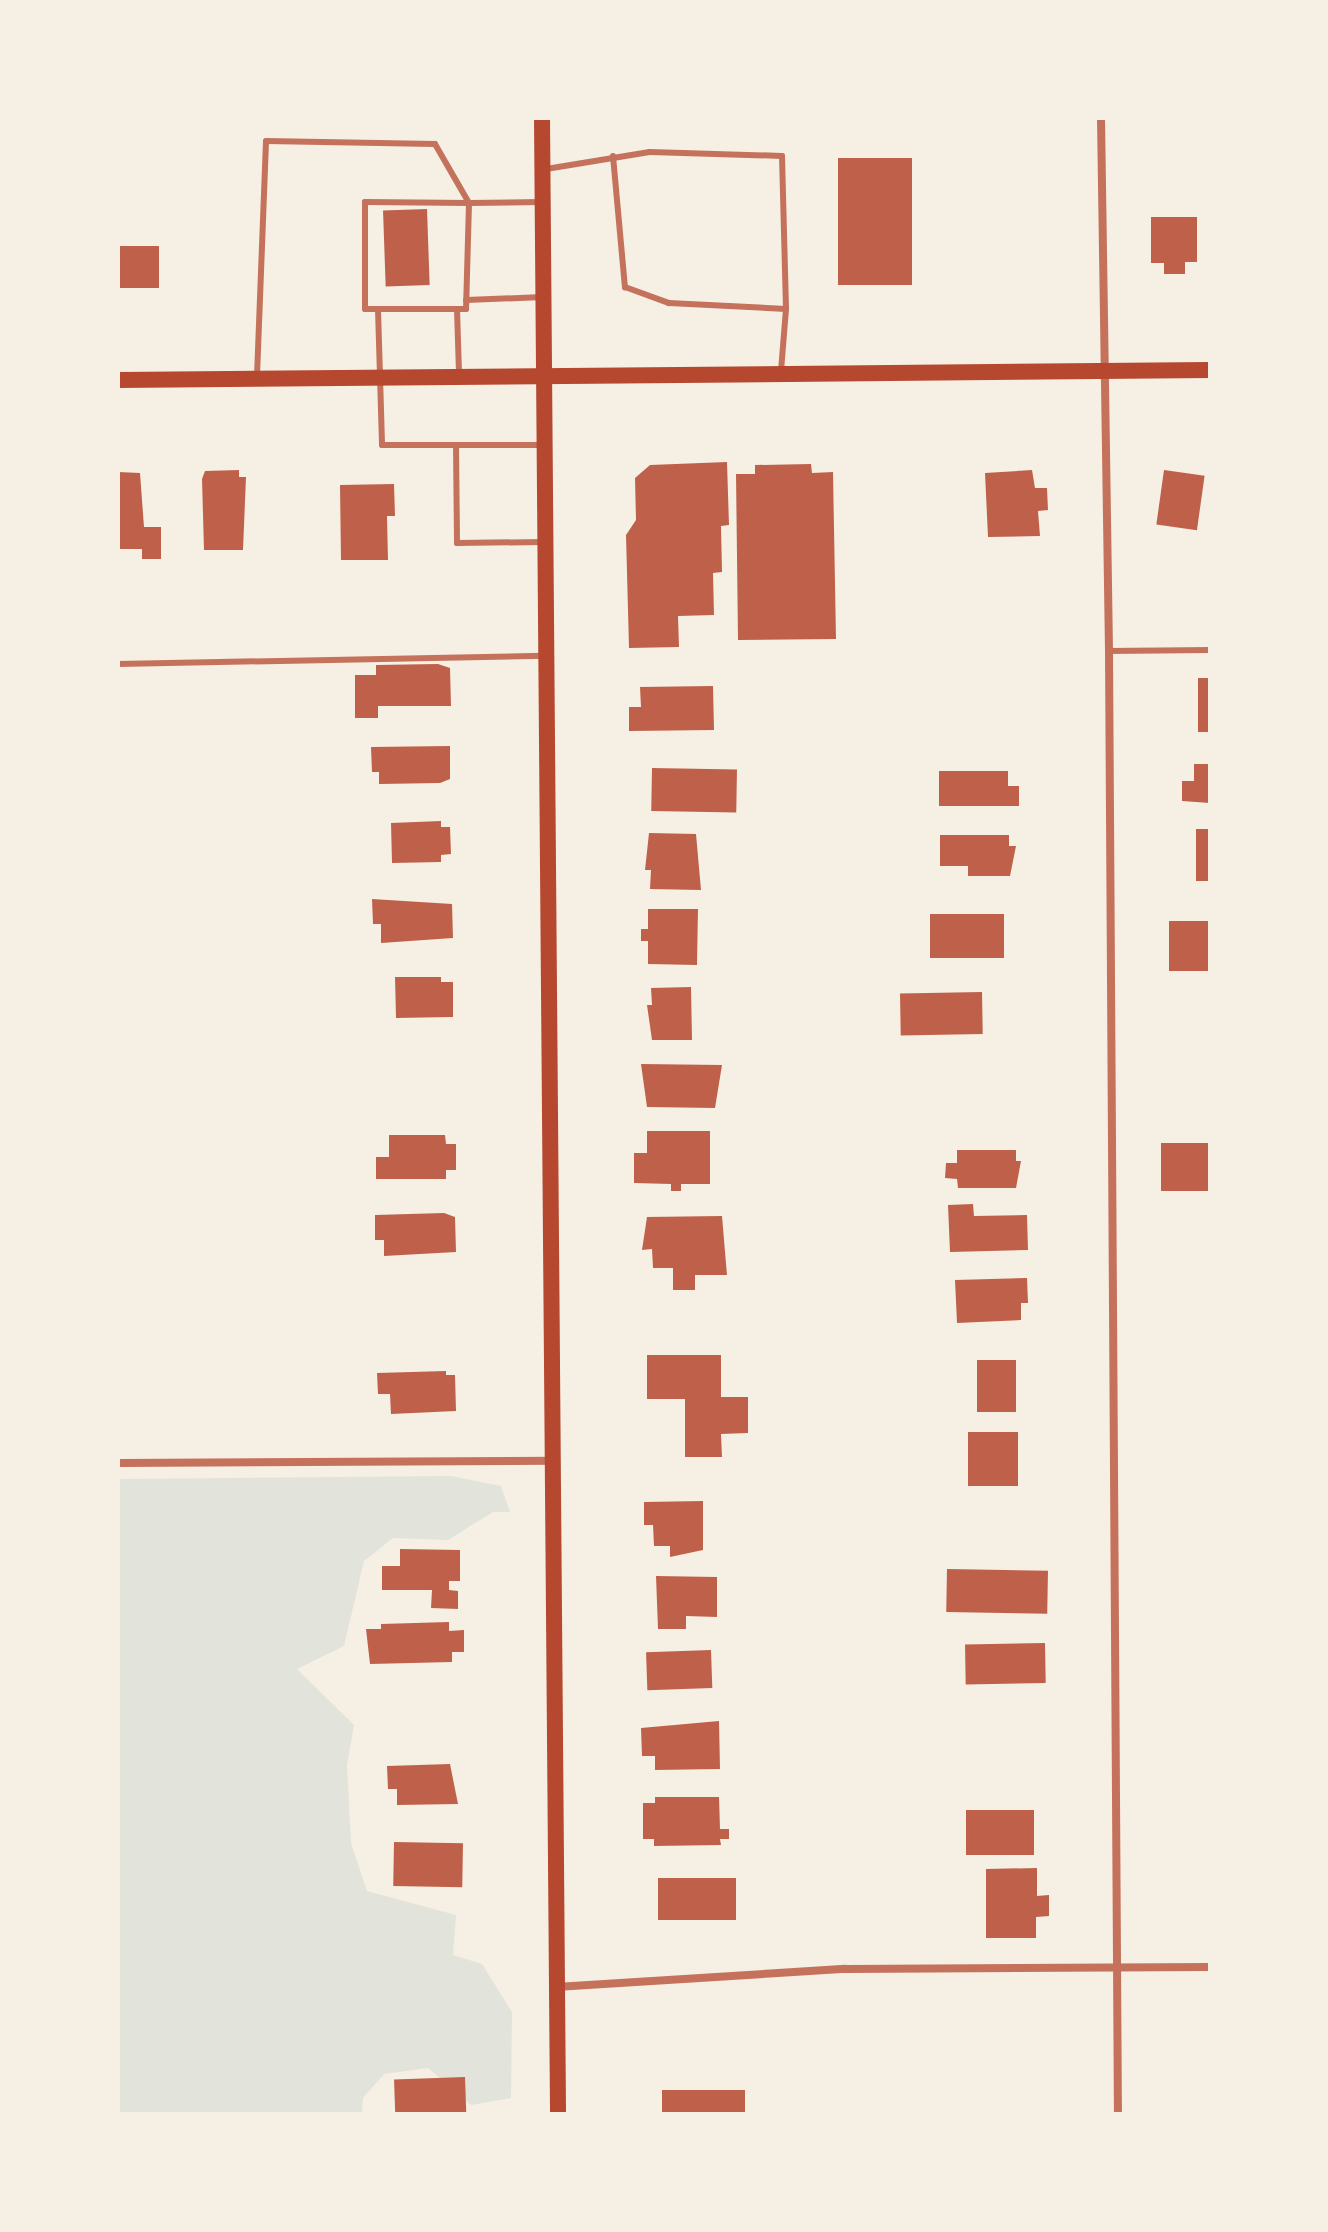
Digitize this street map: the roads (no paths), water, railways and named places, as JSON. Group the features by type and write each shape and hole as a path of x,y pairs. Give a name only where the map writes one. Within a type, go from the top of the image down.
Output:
{"main road":[{"path":"542,118 558,2114"},
{"path":"118,380 1210,370"}],"street":[{"path":"1101,118 1109,651 1113,1967 1118,2114"},
{"path":"118,1463 555,1461"},
{"path":"555,1987 845,1969 1210,1967"}],"lane":[{"path":"257,380 266,141 435,144 469,203 466,309 365,309 365,202 469,203 542,202"},
{"path":"542,170 613,156 782,156 786,309 781,376"},
{"path":"613,156 625,287 669,303 786,309"},
{"path":"466,300 543,297"},
{"path":"378,309 383,379 382,445 545,445"},
{"path":"457,309 459,379"},
{"path":"456,445 457,543 546,542"},
{"path":"1109,651 1210,650"},
{"path":"118,664 547,656"}]}
